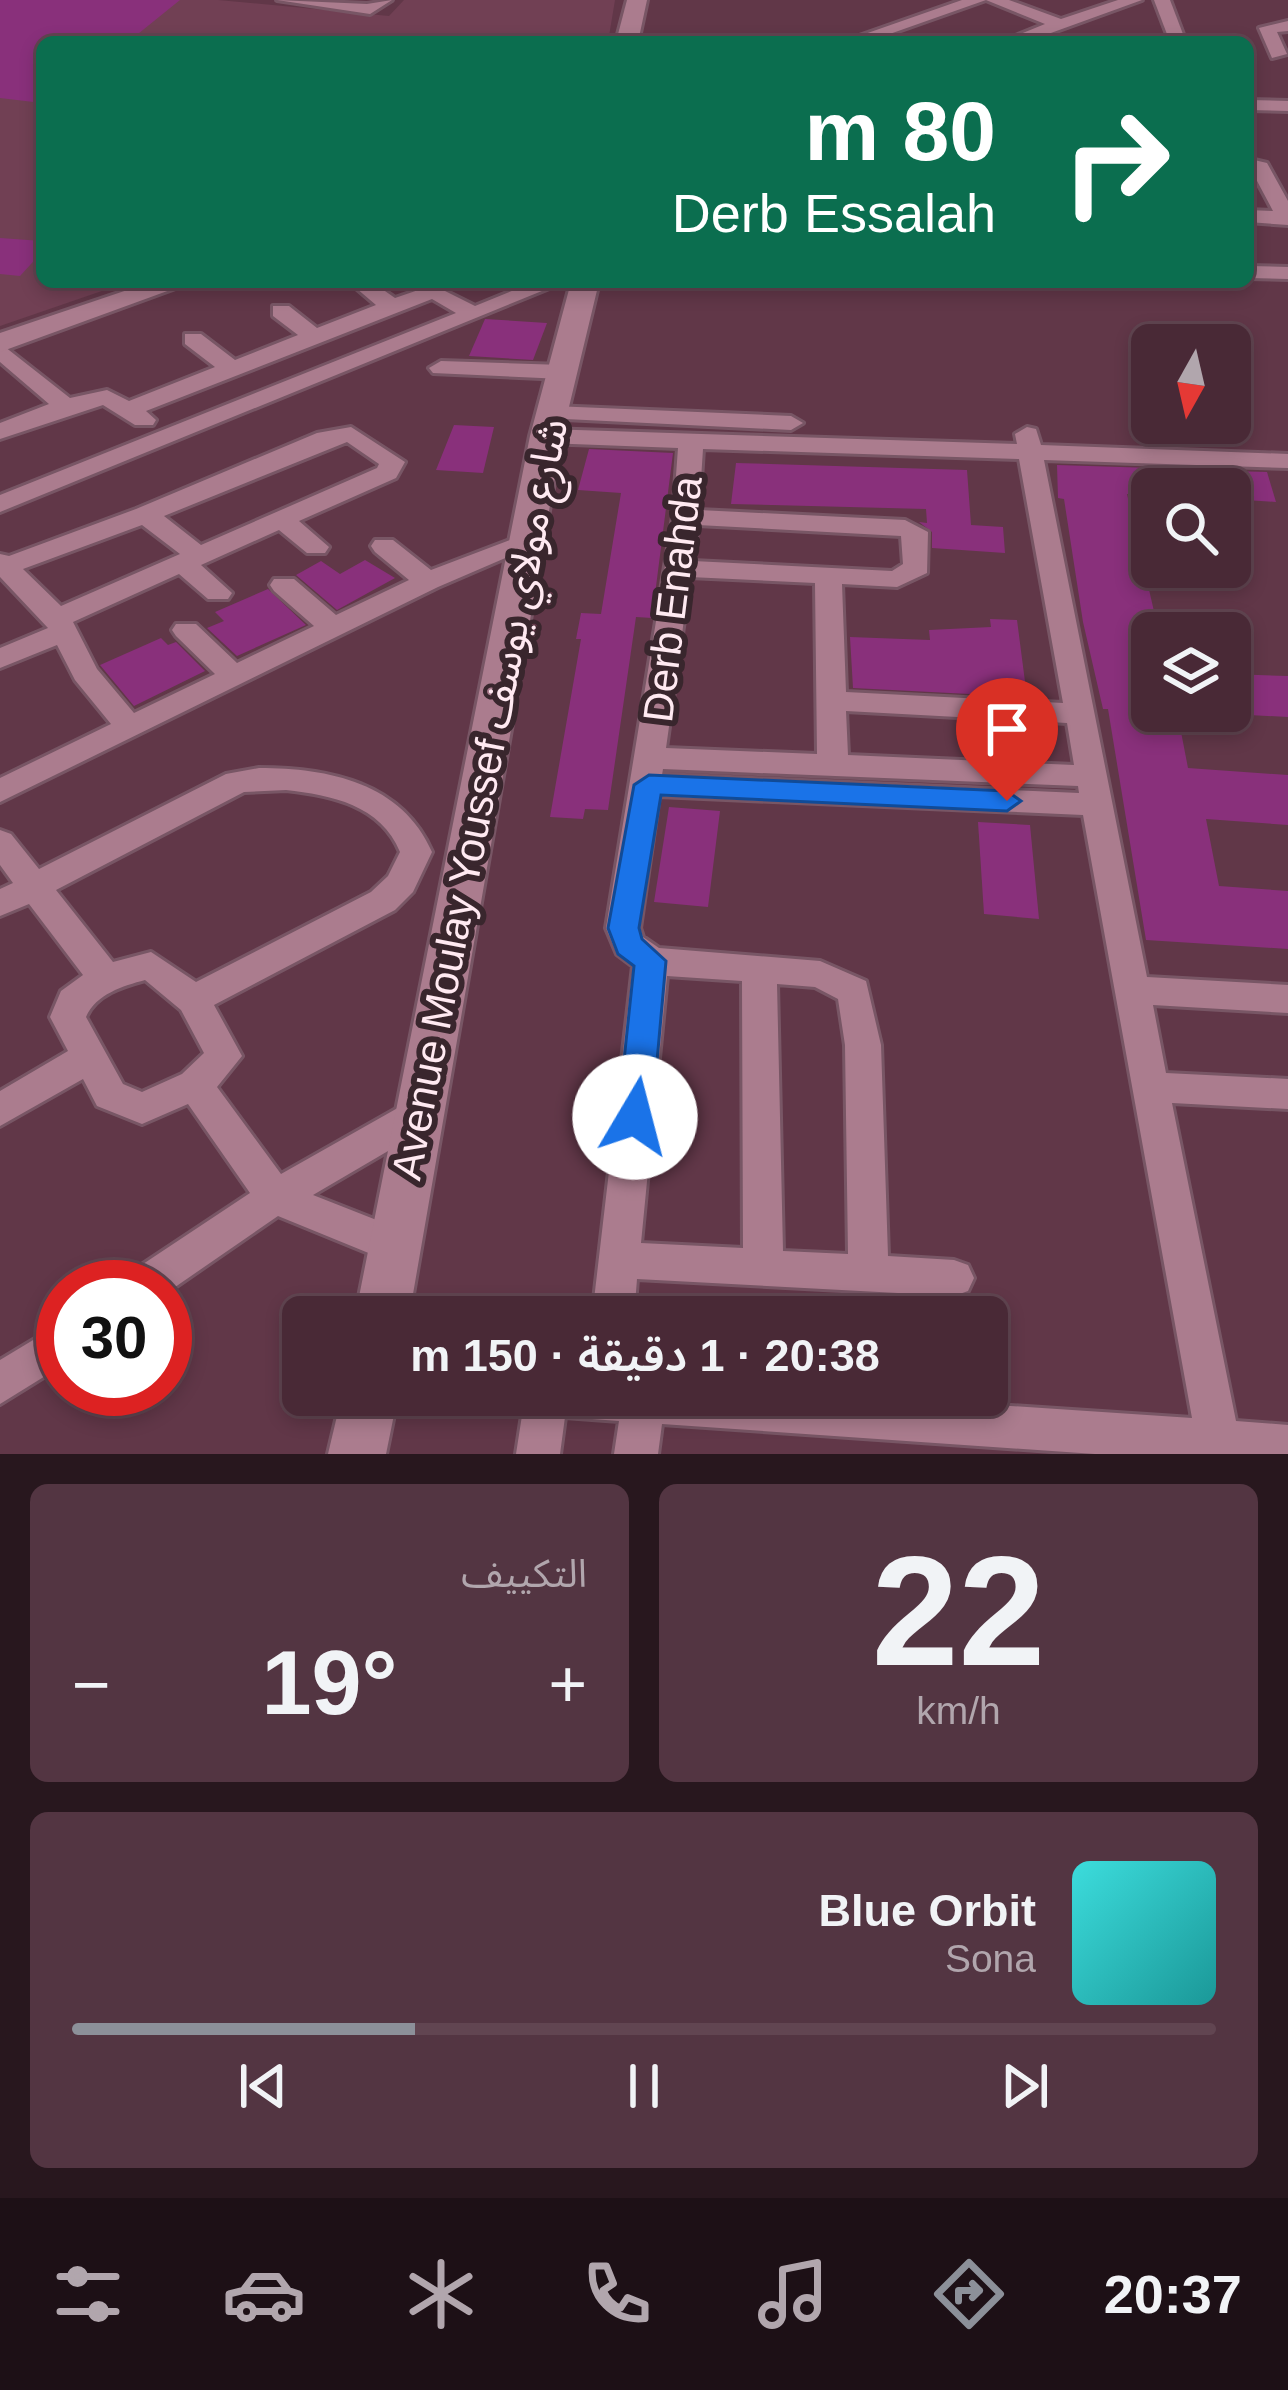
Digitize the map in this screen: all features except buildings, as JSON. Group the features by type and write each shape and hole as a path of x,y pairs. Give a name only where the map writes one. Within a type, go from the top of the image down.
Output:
{"street":[{"path":"285,0 367,8 384,0"},
{"path":"628,36 637,0"},
{"path":"868,36 978,0"},
{"path":"994,0 1062,25"},
{"path":"1042,36 1134,0"},
{"path":"1162,0 1176,36"},
{"path":"1283,54 1267,27 1288,26"},
{"path":"1254,105 1288,106"},
{"path":"1254,163 1288,164"},
{"path":"1254,166 1288,218"},
{"path":"1254,215 1288,218"},
{"path":"1254,272 1288,273"},
{"path":"65,406 0,346 161,288"},
{"path":"365,288 393,307"},
{"path":"129,409 441,288"},
{"path":"445,288 473,314"},
{"path":"0,504 538,288"},
{"name":"Avenue Moulay Youssef شارع مولاي يوسف","path":"385,1296 550,424 584,288"},
{"path":"280,310 314,337"},
{"path":"193,339 232,369"},
{"path":"441,368 563,372"},
{"path":"0,432 65,406 107,397 169,437"},
{"path":"550,424 691,440 1288,446"},
{"path":"550,424 1028,443 1288,460"},
{"path":"0,659 62,624 189,558 387,473 393,462 354,435 340,434 145,515 2,564 62,624 85,674 129,728"},
{"name":"Derb Enahda","path":"651,961 629,945 623,928 651,771 686,517 691,440"},
{"path":"1028,443 1218,1442"},
{"path":"145,515 218,592"},
{"path":"278,517 316,548"},
{"path":"678,568 906,578 917,567 915,532 686,517"},
{"path":"6,779 129,728 428,581 527,543"},
{"path":"384,546 428,581"},
{"path":"828,577 833,764"},
{"path":"284,585 334,628"},
{"path":"186,630 234,676"},
{"path":"832,701 1080,714"},
{"path":"651,771 833,764 1094,790"},
{"path":"651,771 1094,790"},
{"path":"0,904 237,782 260,777 313,780 397,818 416,852 392,893 194,1000"},
{"path":"0,842 105,978"},
{"path":"616,1296 651,961 820,974 854,991 863,1045 868,1272"},
{"path":"151,965 194,1000 224,1056 195,1084 157,1105 130,1107 110,1095 70,1028 68,1008 105,978 151,965"},
{"path":"759,967 763,1267"},
{"path":"1132,990 1288,999"},
{"path":"0,1110 88,1057"},
{"path":"195,1084 275,1197 393,1244"},
{"path":"1151,1087 1288,1094"},
{"path":"182,1260 275,1197 416,1116"},
{"path":"621,1260 954,1278"},
{"path":"0,1384 36,1359"},
{"path":"357,1454 365,1416"},
{"path":"538,1454 541,1416"},
{"path":"622,1416 636,1454"},
{"path":"794,1416 1078,1443 1288,1446"}],"shaded area":[{"path":"57,0 218,0 389,16 404,0 615,0 609,36 36,36 36,288 111,288 0,326 0,38"}],"route":[{"path":"635,1117 651,961 629,945 623,928 649,785 1007,801"}]}
